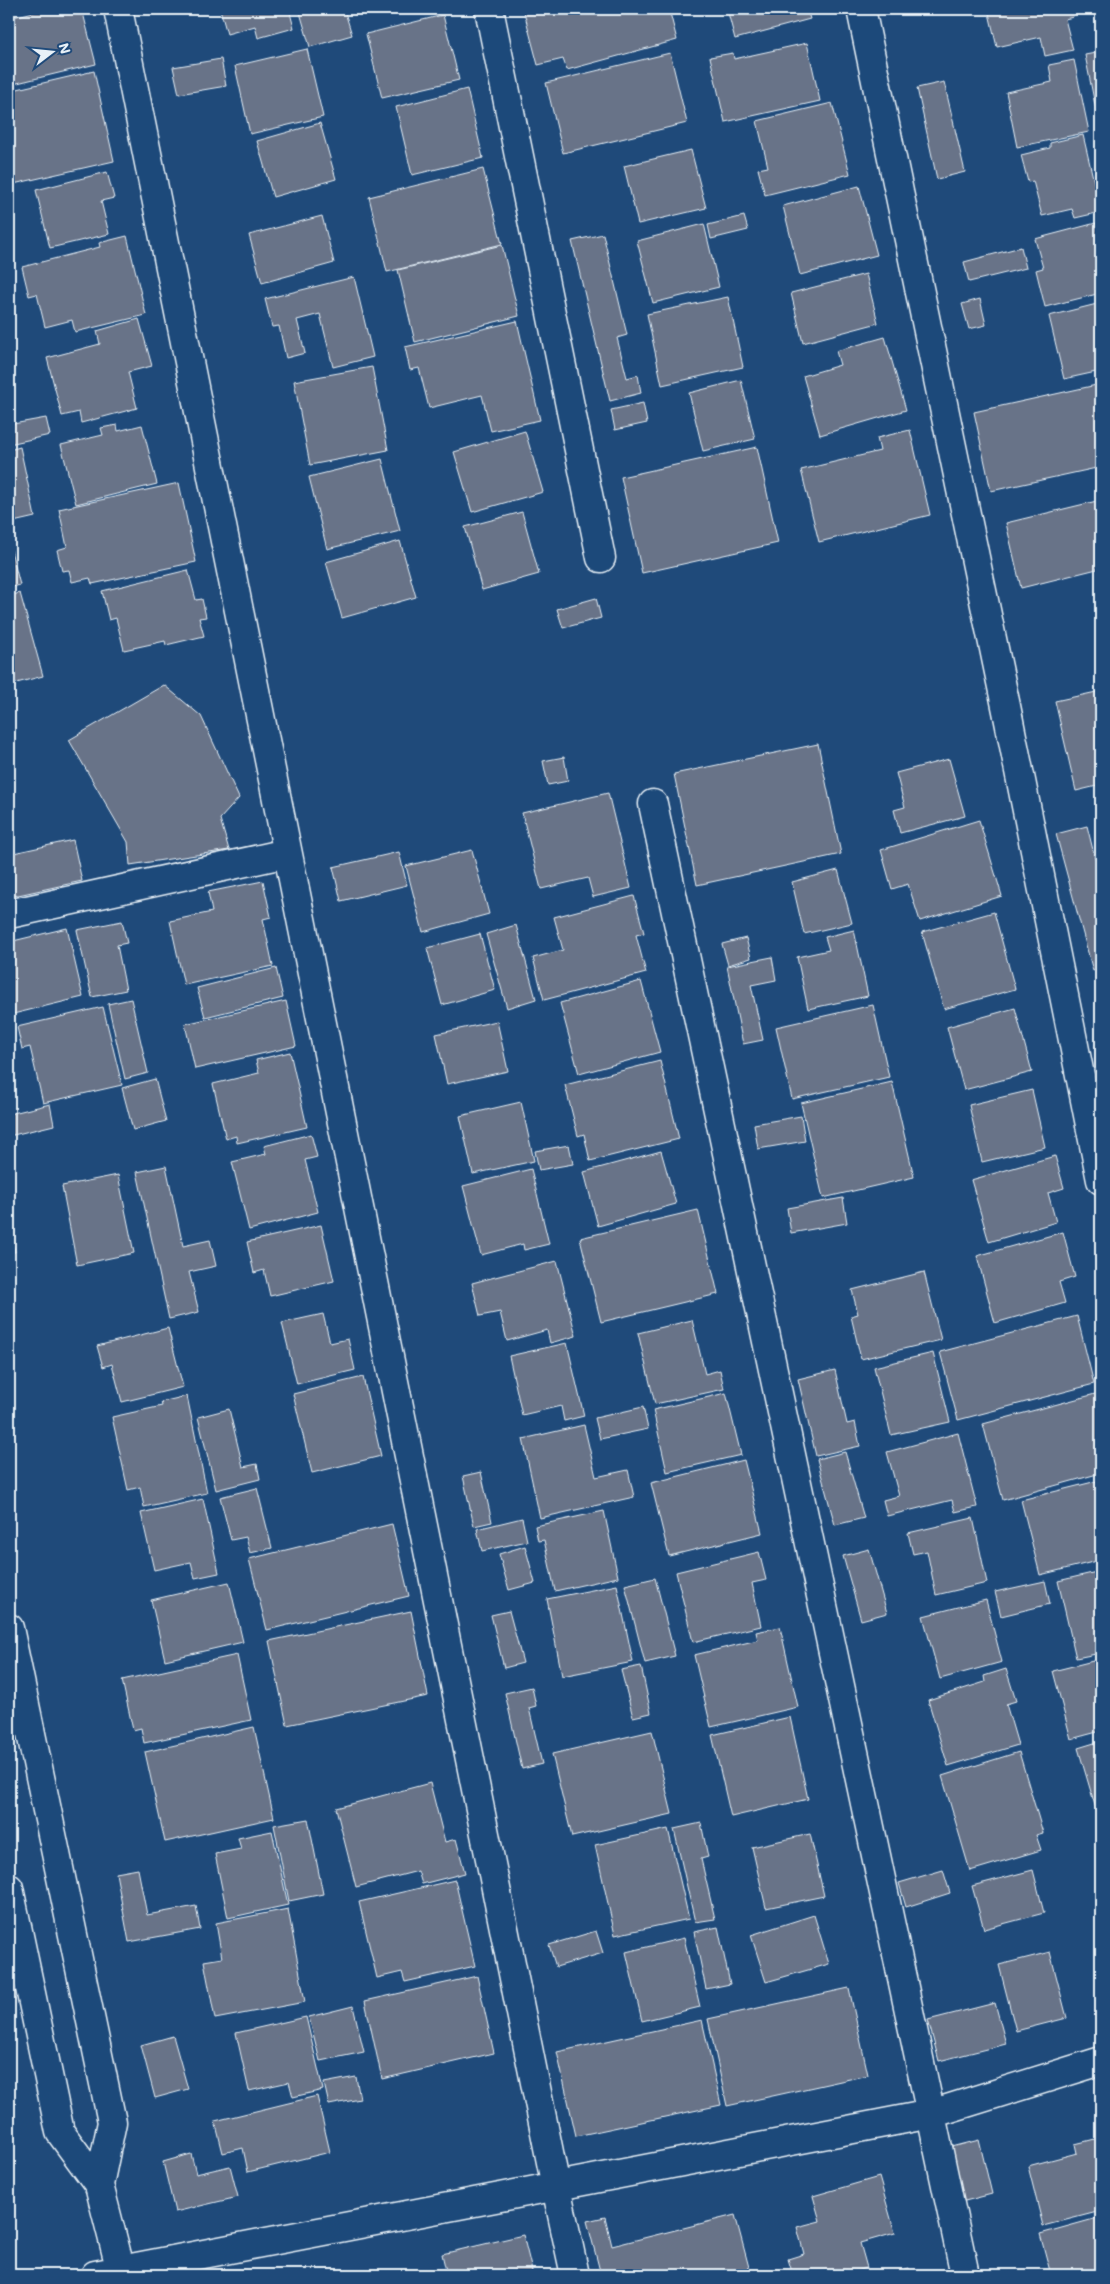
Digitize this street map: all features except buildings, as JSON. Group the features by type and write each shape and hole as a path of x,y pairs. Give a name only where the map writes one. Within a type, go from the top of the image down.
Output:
{"street":[{"path":"118,9 556,2187 576,2275"},
{"path":"489,9 602,558"},
{"path":"861,9 1005,701 1101,1180"},
{"path":"653,804 965,2275"},
{"path":"9,914 287,853"},
{"path":"9,1628 112,2122 99,2185 112,2273 932,2114 1101,2060"},
{"path":"9,1888 60,2132 99,2185"}]}
